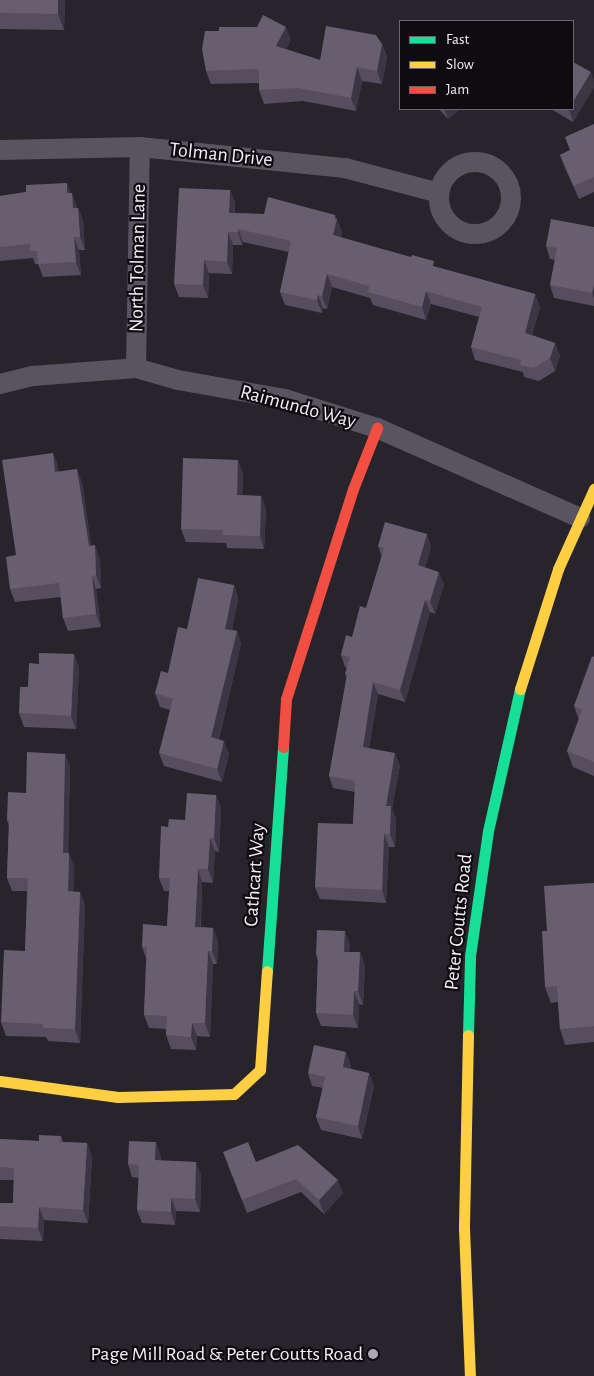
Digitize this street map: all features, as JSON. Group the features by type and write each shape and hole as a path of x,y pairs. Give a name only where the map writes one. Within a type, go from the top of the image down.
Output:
{"street":[{"name":"Tolman Drive","path":"0,150 140,147 346,168 439,193"},
{"name":"North Tolman Lane","path":"136,368 140,147"},
{"name":"Raimundo Way","path":"0,384 33,376 136,368 178,380 285,399 376,428 580,518"},
{"name":"Cathcart Way","path":"0,1082 118,1096 234,1094 260,1070 286,699 353,488 376,428"},
{"name":"Peter Coutts Road","path":"470,1376 464,1228 470,956 488,830 524,672 558,569 594,489"}],"building":[{"path":"0,0 58,0 58,14 0,13"},
{"path":"263,15 286,27 276,46 320,60 326,26 376,35 382,44 377,71 357,67 351,98 298,88 259,90 259,69 206,71 202,49 205,31 219,31 219,27 257,27"},
{"path":"574,63 591,72 574,100"},
{"path":"594,124 594,177 574,186 560,155 570,150 565,137"},
{"path":"67,183 67,193 72,193 73,208 78,208 80,237 74,237 76,262 38,264 37,251 30,251 30,244 0,247 0,196 26,192 26,185"},
{"path":"179,188 230,190 229,213 264,214 268,197 335,215 335,219 337,219 333,235 411,257 412,255 434,261 433,266 535,294 525,333 555,343 550,358 534,368 520,365 521,360 471,347 482,307 426,291 422,307 368,292 369,286 327,274 322,296 318,295 317,300 280,292 291,241 238,229 238,232 228,232 227,262 204,260 203,285 174,284"},
{"path":"551,219 594,227 594,284 592,293 550,285 557,248 546,246"},
{"path":"53,453 55,472 77,469 89,546 95,545 96,575 92,576 96,614 63,618 59,583 10,589 6,557 16,555 2,460"},
{"path":"183,458 238,460 237,495 261,496 260,536 222,535 223,530 181,529"},
{"path":"385,522 427,534 418,565 439,572 430,601 425,600 400,690 373,682 363,747 395,753 386,806 391,806 390,834 384,834 382,890 315,887 318,823 353,824 355,781 329,776 347,674 345,674 350,657 341,655 346,635 352,637 360,606 366,608 384,548 378,546"},
{"path":"198,578 234,585 225,629 237,631 211,737 224,741 217,769 159,753 173,699 155,693 161,671 168,673 178,627 187,629"},
{"path":"39,653 74,654 71,716 19,713 20,687 28,687 29,663 39,664"},
{"path":"592,656 594,657 594,762 567,751 582,710 574,706"},
{"path":"27,752 65,754 63,853 69,853 68,891 80,892 75,1029 43,1028 43,1024 1,1022 4,950 25,951 28,878 7,878 9,820 7,820 8,792 26,793"},
{"path":"187,793 216,795 214,838 210,838 208,869 198,869 195,927 213,928 212,951 208,951 205,1023 192,1023 191,1037 166,1035 167,1016 144,1015 147,947 142,947 143,924 167,926 170,878 159,878 161,826 168,827 169,819 185,820"},
{"path":"594,883 594,1026 560,1029 557,986 545,987 542,931 547,931 544,886"},
{"path":"317,930 345,931 344,952 360,952 358,991 354,991 353,1015 316,1013"},
{"path":"314,1045 346,1052 343,1067 369,1073 358,1126 316,1117 325,1077 308,1073"},
{"path":"39,1135 61,1136 60,1142 87,1143 83,1210 39,1207 38,1228 0,1226 0,1203 13,1203 14,1168 0,1167 0,1139 39,1141"},
{"path":"129,1141 156,1142 155,1160 196,1162 195,1199 171,1198 171,1212 137,1210 139,1165 128,1164"},
{"path":"248,1142 256,1162 298,1145 338,1180 319,1200 296,1179 242,1200 223,1152"}],"traffic: fast":[{"path":"468,1035 470,956 488,831 520,689"},
{"path":"267,971 283,747"}],"traffic: slow":[{"path":"520,689 558,569 594,489"},
{"path":"0,1081 118,1097 234,1094 260,1070 267,971"},
{"path":"468,1035 464,1228 470,1376"}],"traffic: jam":[{"path":"283,747 286,699 353,489 377,428"}],"place":[{"name":"Page Mill Road & Peter Coutts Road","path":"373,1354"}]}
